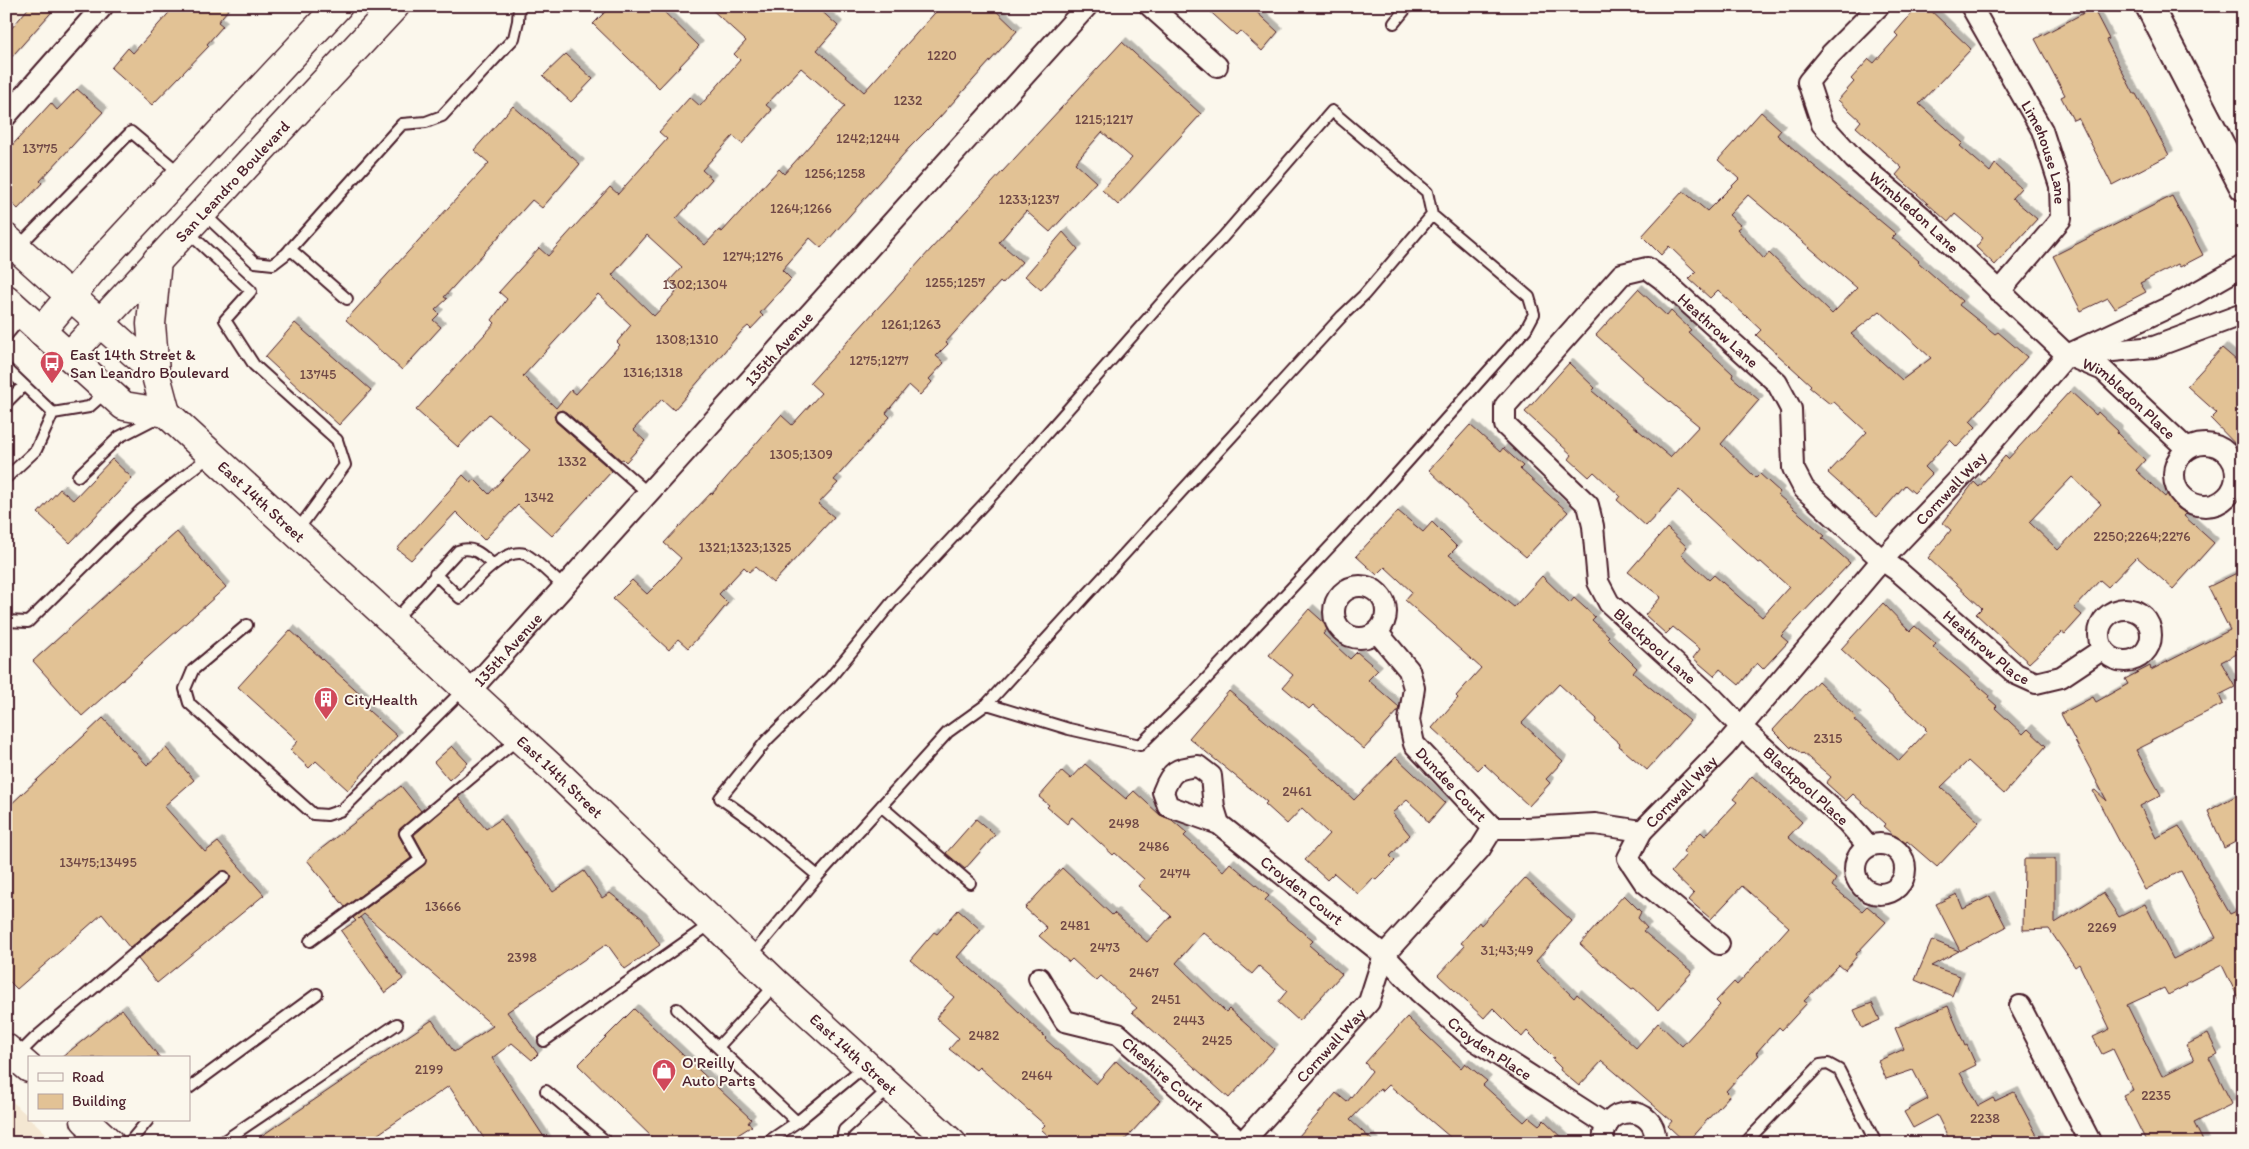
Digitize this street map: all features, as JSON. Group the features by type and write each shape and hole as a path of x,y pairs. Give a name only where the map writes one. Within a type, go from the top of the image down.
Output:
{"main road":[{"path":"157,260 151,324 155,372 166,413 124,406 24,315 70,297 94,268 338,6"},
{"name":"San Leandro Boulevard","path":"69,356 395,6"},
{"path":"12,243 155,372"},
{"name":"East 14th Street","path":"166,413 468,689 776,984 952,1143"},
{"path":"85,1129 110,1143"}],"street":[{"path":"6,116 56,57 103,6"},
{"name":"135th Avenue","path":"468,689 564,587 1087,6"},
{"path":"1150,6 1216,66"},
{"name":"Wimbledon Lane","path":"1879,6 1831,54 1808,82 1822,124 1854,159 1921,216 2067,355"},
{"name":"Limehouse Lane","path":"1971,6 2042,130 2060,186 2061,219 1999,292"},
{"path":"2149,6 2243,187"},
{"name":"Cornwall Way","path":"1242,1143 1369,1002 1384,955 1480,849 1493,828 1595,824 1642,831 1741,727 1882,560 1977,460 2067,355 2178,303 2243,266"},
{"name":"Heathrow Lane","path":"1505,406 1622,274 1647,268 1662,279 1777,382 1791,409 1794,468 1804,489 1882,560"},
{"path":"2178,303 2190,334"},
{"path":"2067,355 2154,347 2243,314"},
{"name":"Wimbledon Place","path":"2067,355 2103,370 2186,449"},
{"name":"Blackpool Lane","path":"1505,406 1505,425 1588,505 1593,526 1598,582 1609,604 1711,696 1741,727"},
{"name":"Heathrow Place","path":"1882,560 1898,571 2016,674 2036,683 2061,677 2103,649"},
{"name":"Dundee Court","path":"1377,632 1409,670 1414,688 1409,720 1414,744 1493,828"},
{"name":"Blackpool Place","path":"1741,727 1847,822 1868,846"},
{"name":"Croyden Court","path":"1219,824 1384,955"},
{"path":"1642,831 1628,858 1644,882 1719,944"},
{"name":"Croyden Place","path":"1384,955 1420,992 1473,1040 1605,1134 1620,1114 1638,1113 1646,1117 1652,1124 1655,1132 1655,1143"},
{"name":"Cheshire Court","path":"1039,978 1065,1022 1118,1034 1242,1143"},
{"path":"2020,1006 2091,1143"}],"lane":[{"path":"194,221 255,262 273,264 290,249 402,124 426,122 442,116 514,38 519,6"},
{"path":"1394,23 1408,6"},
{"path":"818,876 751,820 720,798 767,740 830,678 893,601 997,490 1178,284 1223,237 1332,111 1427,192 1432,215 1529,297 1534,314 1526,329 1370,504 1194,692 1140,745 1069,729 987,704"},
{"path":"12,243 131,132 181,174"},
{"path":"749,958 818,876 948,732 987,704 1207,461 1364,295 1432,215"},
{"path":"194,221 251,291 225,320 254,365 337,440 345,465 296,531"},
{"path":"290,249 347,299"},
{"path":"6,336 24,315"},
{"path":"6,368 53,413"},
{"path":"6,403 24,386"},
{"path":"53,413 89,407 107,390"},
{"path":"6,478 36,450 53,413"},
{"path":"78,476 119,437 166,413"},
{"path":"561,417 648,493"},
{"path":"6,620 28,622 141,510 212,454"},
{"path":"394,622 458,551 465,548 476,550 492,564"},
{"path":"436,574 460,598 492,564 518,554 526,554 564,587"},
{"path":"247,625 193,670 185,689 189,703 312,814 326,815 342,810 468,689"},
{"path":"310,941 420,860 405,833 520,738"},
{"path":"881,806 970,883"},
{"path":"17,1058 35,1038 224,877"},
{"path":"544,1042 712,922"},
{"path":"718,1047 776,984"},
{"path":"190,1087 317,994"},
{"path":"677,1008 797,1122"},
{"path":"221,1143 397,1024"},
{"path":"1745,1143 1820,1065 1828,1064 1839,1070 1876,1143"},
{"path":"766,1143 797,1122 866,1065"},
{"path":"841,1143 844,1130 891,1087"},
{"path":"546,1091 608,1143"},
{"path":"129,1143 146,1122"}],"shaded area":[{"path":"6,6 28,6 6,31"},
{"path":"6,1096 28,1116 28,1122 34,1122 56,1143 6,1143"}],"building":[{"path":"30,6 57,6 6,63 6,35"},
{"path":"175,6 231,6 218,22 223,26 207,44 209,46 152,105 111,68 128,48 133,53"},
{"path":"611,6 658,6 699,46 659,88 593,24"},
{"path":"708,6 816,6 838,26 817,50 864,92 941,6 991,6 1017,31 939,118 909,148 821,248 810,238 782,270 791,279 760,313 763,316 751,329 748,326 741,332 674,410 662,399 633,430 645,441 626,462 623,459 621,460 566,412 562,410 556,412 554,416 556,422 612,471 552,536 518,505 484,540 456,512 411,560 397,549 463,475 471,483 475,480 489,494 530,450 489,414 458,447 416,410 495,323 492,320 507,299 499,292 539,248 548,256 610,187 618,194 667,139 659,132 690,97 700,106 740,60 734,54 746,41","holes":["801,68 845,106 784,174 779,169 722,232 719,230 705,245 676,219 712,179 702,170 733,136 742,144 772,110 766,105","647,235 682,267 669,281 679,289 654,316 612,275","598,294 631,325 617,342 620,345 576,394 571,390 556,408 523,376"]},
{"path":"1204,6 1250,6 1278,32 1262,51 1240,31 1236,35"},
{"path":"1918,6 1926,6 1971,49 1919,104 1963,143 1960,146 1990,172 1995,164 2021,188 2012,198 2037,219 1995,265 1976,247 1983,238 1955,214 1948,222 1896,175 1902,168 1856,127 1861,121 1838,100 1854,82 1851,79 1869,59 1874,63 1898,36 1895,33"},
{"path":"2093,8 2109,39 2106,40 2169,155 2112,185 2078,118 2073,120 2061,97 2065,95 2035,39"},
{"path":"1122,42 1201,114 1118,205 1102,190 1132,158 1102,132 1075,163 1096,182 1050,232 1026,211 999,242 1022,262 1002,284 1000,282 946,342 948,344 936,356 944,363 929,379 932,382 920,395 909,385 886,413 890,417 834,480 838,483 818,504 834,517 773,583 755,567 749,572 744,567 719,594 728,603 711,624 688,648 678,639 669,650 613,599 632,580 647,594 674,567 681,558 664,543 712,494 781,415 792,425 821,393 810,383"},
{"path":"566,54 593,79 571,102 543,76"},
{"path":"77,89 103,112 40,181 42,183 18,209 6,198 6,152 51,103 57,110"},
{"path":"513,106 580,164 542,208 532,200 444,297 447,299 435,310 439,314 433,320 441,327 402,370 346,320 489,163 474,150"},
{"path":"1761,112 1781,130 1777,135 1896,234 1892,238 1962,301 1959,305 1995,334 1998,332 2027,357 1970,421 1976,427 1957,447 1950,440 1925,467 1932,474 1914,493 1905,485 1877,517 1828,473 1867,432 1834,402 1830,404 1809,387 1811,385 1756,335 1761,330 1718,290 1710,298 1689,279 1696,272 1669,246 1661,255 1642,236 1683,191 1707,211 1739,179 1718,160","holes":["1748,195 1857,288 1832,314 1769,253 1764,259 1737,229 1741,226 1729,215","1880,311 1931,358 1902,380 1851,334"]},
{"path":"2172,196 2203,255 2180,267 2178,264 2140,283 2146,292 2115,308 2108,298 2081,311 2053,256"},
{"path":"1063,232 1078,249 1041,290 1025,276"},
{"path":"1638,289 1667,316 1671,311 1691,330 1688,332 1733,374 1732,377 1759,400 1721,444 1756,478 1760,474 1780,492 1778,495 1825,536 1822,538 1850,563 1781,636 1788,642 1763,669 1757,663 1739,685 1720,669 1714,676 1693,658 1700,649 1673,627 1666,634 1645,615 1661,597 1628,572 1667,528 1687,547 1681,554 1709,580 1714,575 1762,617 1789,587 1761,562 1758,563 1679,490 1646,526 1617,500 1620,496 1594,472 1589,477 1569,459 1572,455 1525,412 1569,363 1595,388 1592,391 1670,457 1699,426 1642,379 1643,377 1596,335"},
{"path":"295,323 371,390 339,425 265,357"},
{"path":"2222,348 2243,366 2243,452 2211,419 2217,413 2187,386"},
{"path":"2070,391 2096,415 2098,412 2118,431 2117,433 2145,460 2136,470 2165,497 2168,493 2188,512 2184,516 2214,543 2173,589 2137,557 2108,587 2100,580 2074,608 2082,615 2065,634 2062,632 2029,663 1976,614 1982,608 1928,558 1951,530 1943,523 1974,482 1979,487 2005,456 2008,459","holes":["2072,477 2101,504 2058,550 2029,522"]},
{"path":"1470,425 1500,452 1503,448 1523,466 1520,469 1568,512 1526,557 1475,514 1429,470"},
{"path":"112,459 132,478 70,543 38,513 60,489 73,500"},
{"path":"1398,511 1423,532 1432,522 1457,547 1449,555 1514,607 1542,576 1570,603 1574,598 1595,617 1592,620 1637,668 1633,673 1690,721 1647,770 1619,746 1620,744 1595,722 1597,719 1559,684 1522,723 1563,761 1546,779 1550,783 1529,806 1484,764 1478,770 1432,728 1458,698 1456,696 1481,668 1405,600 1412,592 1385,567 1377,575 1356,556"},
{"path":"177,532 226,587 82,716 33,661"},
{"path":"2243,570 2243,654 2241,652 2221,662 2235,687 2219,695 2223,704 2151,740 2152,742 2136,750 2161,795 2140,806 2156,838 2179,826 2230,914 2243,908 2243,1008 2222,965 2186,983 2187,985 2168,995 2164,988 2127,1005 2162,1076 2194,1060 2186,1045 2208,1034 2218,1054 2209,1058 2232,1104 2194,1123 2204,1143 2147,1143 2123,1095 2133,1090 2113,1049 2102,1054 2093,1037 2110,1029 2079,964 2075,967 2049,929 2023,930 2024,859 2055,859 2055,923 2103,893 2119,917 2145,904 2173,959 2216,938 2181,871 2145,890 2093,791 2095,790 2107,801 2061,714 2093,697 2096,702 2128,684 2125,679 2150,666 2151,670 2230,630 2208,587"},
{"path":"1883,603 1910,631 1915,626 1936,644 1933,647 1989,695 1988,698 1997,706 1995,708 2023,734 2028,729 2046,746 2004,794 1968,761 1941,787 1979,822 1937,867 1907,841 1904,845 1883,826 1886,824 1853,794 1846,801 1826,783 1831,777 1803,753 1792,746 1791,748 1773,730 1818,681 1857,718 1854,720 1899,761 1927,731 1841,649"},
{"path":"1309,609 1329,627 1323,634 1350,659 1357,652 1378,670 1368,680 1399,707 1398,711 1364,749 1313,705 1309,709 1283,687 1293,675 1269,655"},
{"name":"CityHealth","path":"290,630 365,698 360,703 397,736 348,790 316,761 309,768 290,750 298,741 238,687"},
{"path":"1229,691 1306,755 1354,800 1396,757 1445,803 1428,823 1424,816 1407,800 1392,813 1410,835 1390,856 1395,861 1376,880 1373,878 1358,894 1334,873 1327,880 1305,860 1329,834 1302,808 1287,824 1265,804 1267,802 1189,738"},
{"path":"103,718 147,765 166,748 194,780 164,806 205,852 218,842 264,895 157,983 138,959 228,882 231,876 227,871 220,872 130,948 102,914 17,989 6,978 6,809"},
{"path":"452,746 468,763 449,780 434,762"},
{"path":"1085,764 1126,799 1134,791 1160,815 1172,820 1187,833 1184,836 1223,871 1230,863 1269,896 1265,900 1313,941 1309,945 1342,974 1299,1021 1278,1002 1287,991 1259,966 1252,974 1203,932 1176,963 1226,1012 1229,1009 1274,1049 1229,1098 1132,1012 1137,1008 1101,976 1096,981 1072,959 1069,962 1039,936 1047,928 1025,908 1062,868 1112,915 1114,913 1147,942 1171,916 1138,886 1144,879 1115,853 1113,855 1072,817 1067,824 1047,807 1049,805 1039,797 1062,771 1071,779"},
{"path":"1752,776 1802,822 1788,837 1836,879 1832,886 1862,911 1867,906 1886,922 1856,954 1857,956 1845,970 1839,965 1804,1001 1807,1003 1782,1030 1779,1027 1756,1053 1759,1055 1726,1091 1730,1095 1686,1143 1668,1126 1672,1121 1602,1061 1579,1086 1560,1070 1561,1068 1552,1059 1554,1058 1527,1031 1522,1037 1493,1008 1484,1018 1438,975 1465,946 1461,943 1479,922 1481,925 1525,878 1572,921 1536,961 1574,998 1577,994 1636,1048 1658,1023 1682,1046 1720,1005 1716,1001 1734,982 1737,985 1789,927 1742,886 1711,919 1689,900 1694,894 1671,872 1686,855 1683,851 1701,832 1705,836 1737,802 1733,799"},
{"path":"401,786 421,811 399,831 399,836 411,858 345,907 307,860"},
{"path":"2243,792 2243,838 2224,848 2208,811"},
{"path":"458,797 486,829 501,819 553,892 584,871 602,898 610,893 642,918 660,945 625,969 607,944 507,1012 538,1054 532,1060 512,1043 492,1058 548,1143 487,1143 449,1086 365,1143 251,1143 432,1020 454,1052 493,1026 364,914 360,917 403,979 385,993 341,931 356,921 353,918 424,865 426,857 414,835"},
{"path":"976,819 995,835 965,869 946,853"},
{"path":"1957,894 1963,909 1990,896 2006,927 1960,951 1936,904"},
{"path":"1624,895 1641,912 1638,918 1647,928 1643,931 1692,972 1658,1010 1580,944"},
{"path":"958,910 981,930 957,957 998,992 1045,1039 1096,1084 1116,1061 1160,1101 1122,1143 1056,1143 1041,1129 1045,1125 979,1067 976,1070 949,1049 959,1038 936,1018 954,997 910,960 934,932 937,934"},
{"path":"1932,940 1959,951 1931,966 1960,976 1952,996 1915,980"},
{"path":"1872,1003 1880,1020 1862,1028 1854,1010"},
{"path":"1948,1006 1965,1046 1967,1045 1976,1065 1960,1073 1978,1106 1993,1098 1995,1101 2014,1092 2041,1143 1951,1143 1937,1115 1913,1128 1904,1112 1928,1099 1913,1070 1886,1079 1878,1061 1904,1049 1895,1028"},
{"path":"122,1009 158,1056 63,1056"},
{"name":"O'Reilly Auto Parts","path":"634,1009 751,1119 748,1123 752,1126 725,1143 658,1143 578,1065"},
{"path":"1407,1017 1461,1068 1465,1063 1487,1081 1483,1085 1524,1122 1529,1117 1539,1125 1544,1120 1568,1143 1457,1143 1389,1085 1383,1091 1380,1089 1350,1120 1375,1143 1293,1143 1336,1093 1347,1102 1372,1071 1365,1063"}],"place":[{"name":"East 14th Street & San Leandro Boulevard","path":"52,384"},
{"name":"CityHealth","path":"326,720"},
{"name":"O'Reilly Auto Parts","path":"664,1092"}]}
